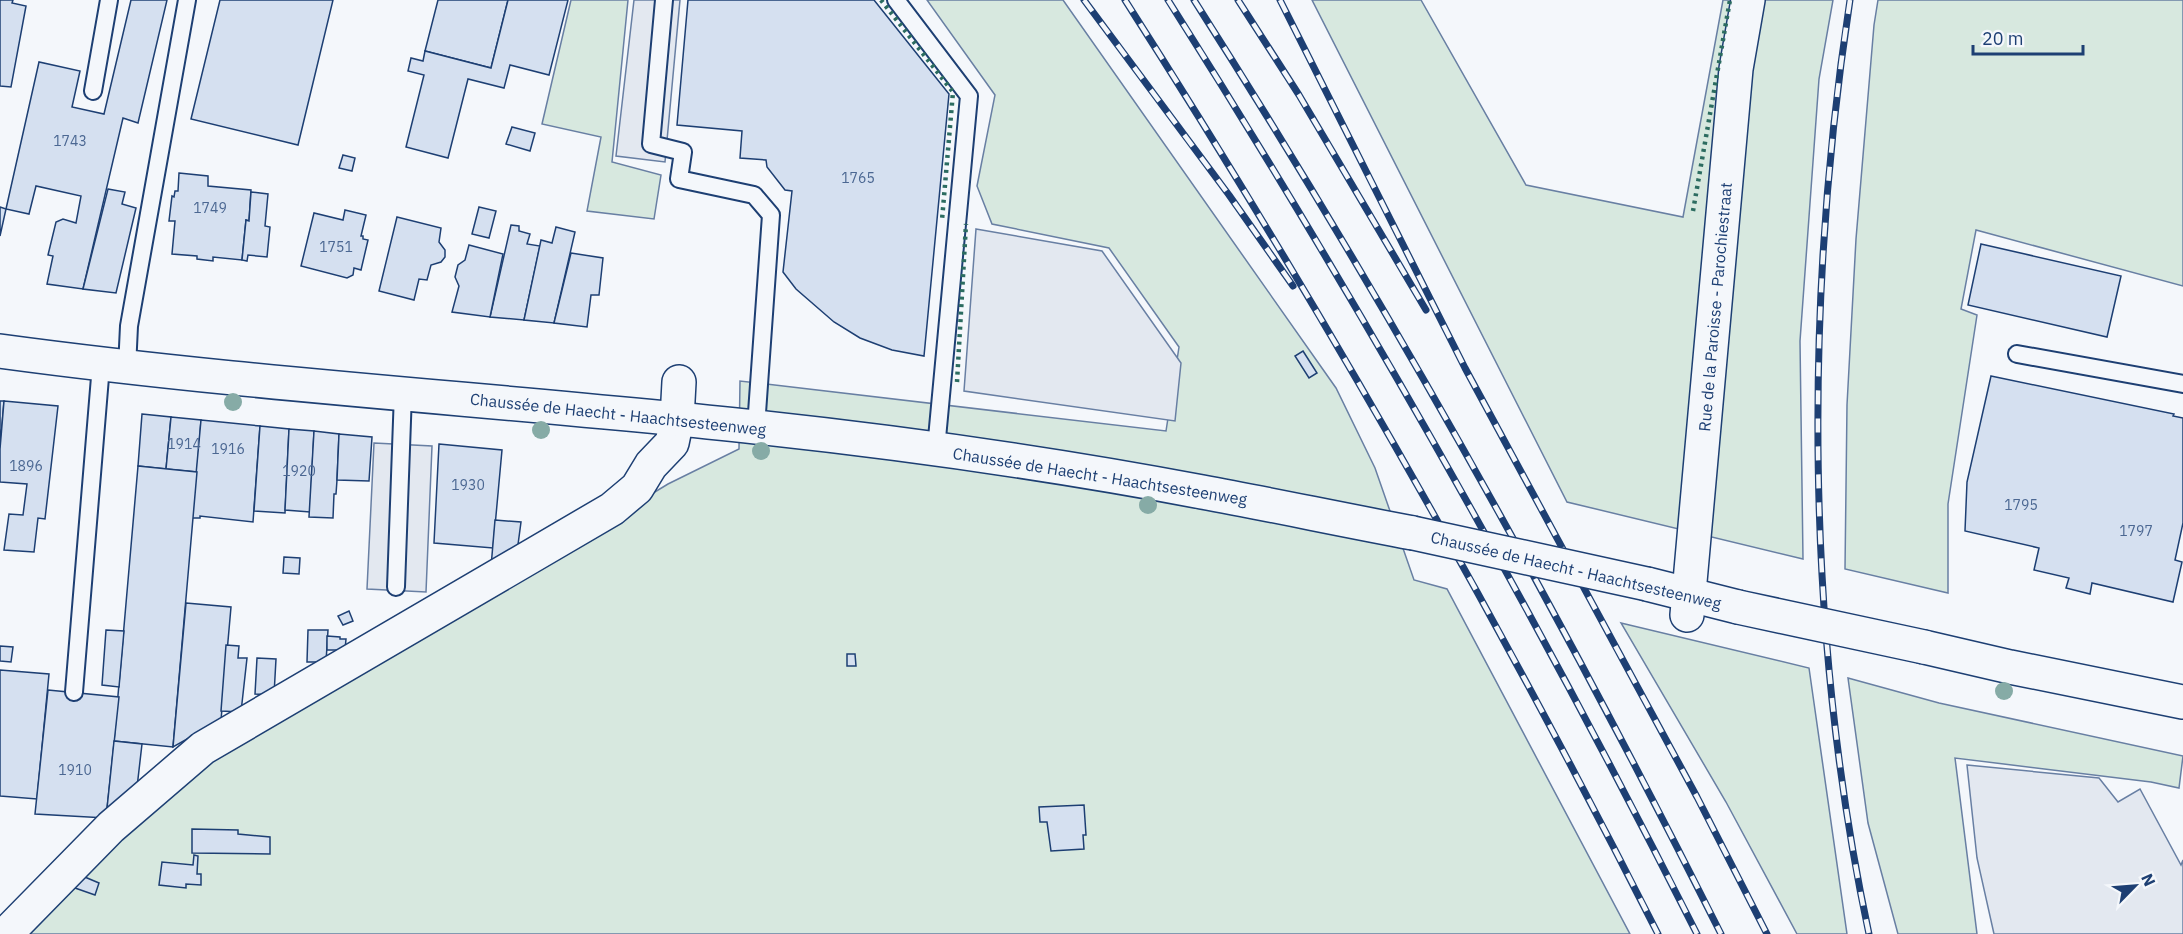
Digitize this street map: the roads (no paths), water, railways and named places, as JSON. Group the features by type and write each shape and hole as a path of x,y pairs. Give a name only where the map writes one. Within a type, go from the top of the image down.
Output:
{"main road":[{"name":"Rue de la Paroisse - Parochiestraat","path":"1688,605 1736,69 1748,0"},
{"name":"Chaussée de Haecht - Haachtsesteenweg","path":"0,351 114,367 756,427 936,449 1199,491 1413,533 1647,584 1688,605 1738,607 2010,667 2183,702"},
{"path":"6,934 111,827 203,748 612,509 637,488 651,465 672,443 677,419 679,382"}],"lane":[{"path":"93,91 109,0"},
{"path":"74,692 114,367 129,326 188,0"},
{"path":"664,0 651,144 683,152 679,179 754,195 771,215 756,427"},
{"path":"896,0 969,96 936,449"},
{"path":"2017,354 2183,384"},
{"path":"396,587 403,393"}],"railway":[{"path":"1084,0 1229,195 1293,286"},
{"path":"1125,0 1267,228 1403,460 1534,696 1658,934"},
{"path":"1168,0 1309,229 1444,461 1573,696 1697,934"},
{"path":"1194,0 1335,228 1470,460 1598,696 1721,934"},
{"path":"1238,0 1299,95 1426,310"},
{"path":"1280,0 1465,368 1697,797 1767,934"},
{"path":"1850,0 1835,115 1825,231 1819,349 1818,468 1823,587 1833,704 1848,820 1869,934"}]}
